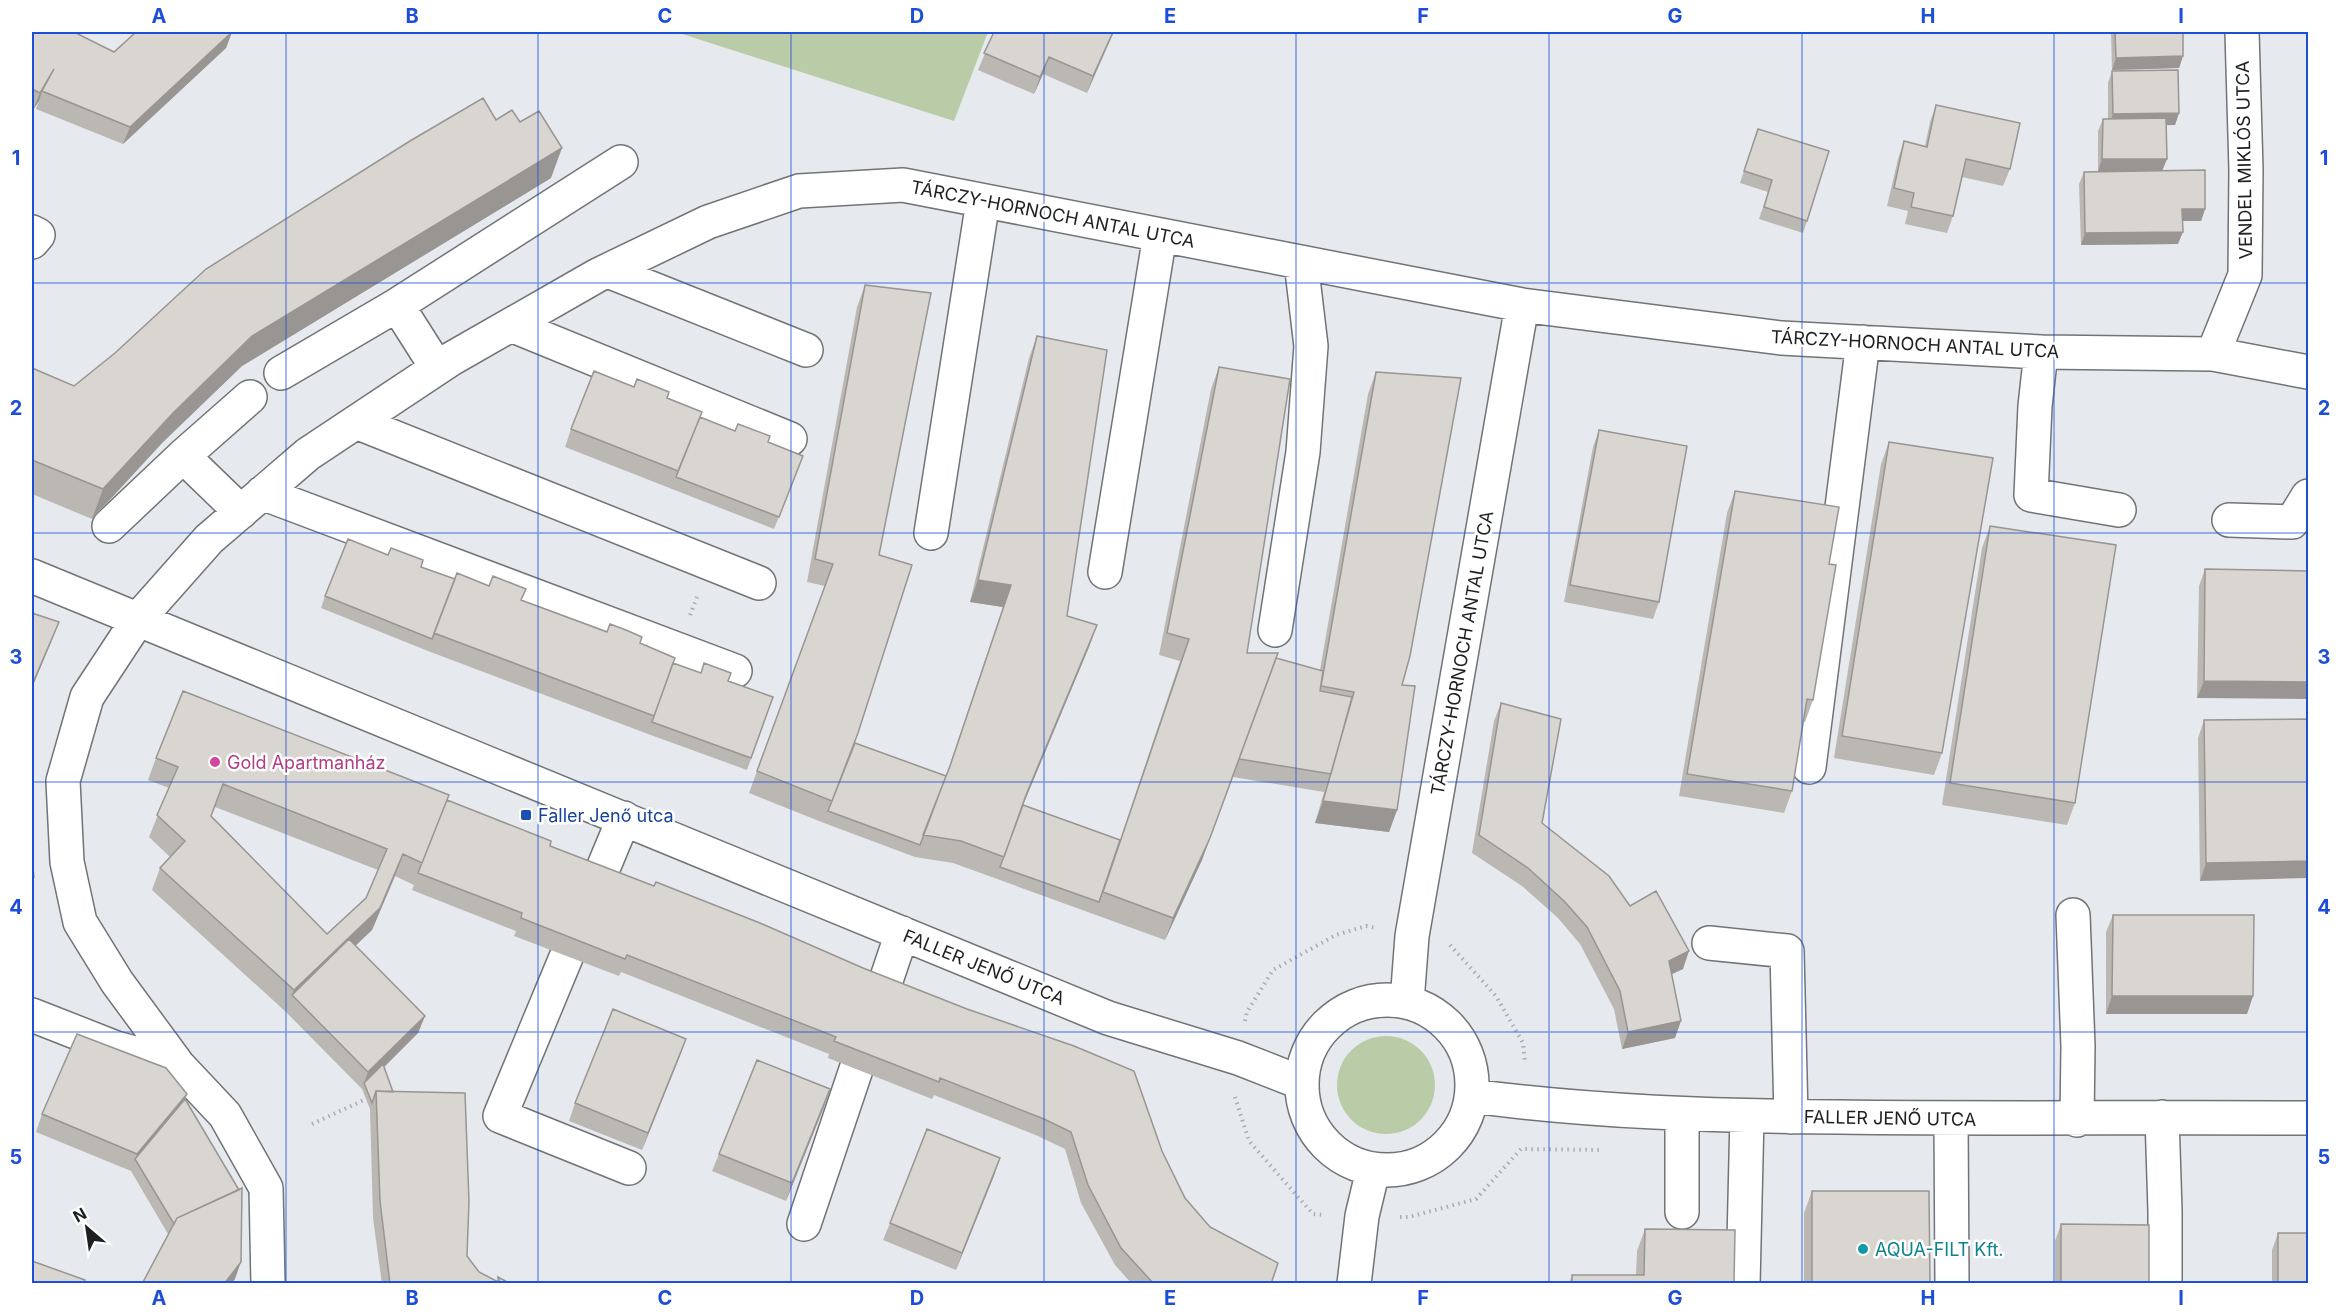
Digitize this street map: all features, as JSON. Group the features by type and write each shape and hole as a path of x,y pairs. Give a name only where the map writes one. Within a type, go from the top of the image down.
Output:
{"street":[{"name":"VENDEL MIKLÓS UTCA","path":"2213,354 2245,275 2246,170 2242,32"},
{"path":"281,373 397,304 621,162"},
{"name":"TÁRCZY-HORNOCH ANTAL UTCA","path":"268,1284 266,1188 225,1114 178,1065 117,982 81,922 67,862 63,781 87,697 139,618 209,539 308,454 437,368 511,325 608,271 708,222 799,191 903,185 1522,305 1781,338 2042,352 2213,354 2308,372"},
{"path":"931,533 983,201"},
{"path":"32,232 38,236 32,242"},
{"path":"1105,572 1160,235"},
{"path":"1275,630 1304,452 1311,346 1301,262"},
{"path":"608,271 806,350"},
{"path":"397,304 437,368"},
{"name":"TÁRCZY-HORNOCH ANTAL UTCA","path":"1407,1002 1412,936 1522,305"},
{"path":"511,325 790,439"},
{"path":"1809,767 1863,342"},
{"path":"2042,352 2035,406 2031,495 2119,510"},
{"path":"109,526 250,397"},
{"path":"356,422 759,583"},
{"path":"183,456 251,503 735,671"},
{"path":"2229,520 2292,522 2308,495"},
{"name":"FALLER JENŐ UTCA","path":"32,576 139,618 1108,1018 1238,1058 1302,1083"},
{"path":"624,818 500,1116 629,1168"},
{"path":"2073,915 2078,1046 2077,1120"},
{"path":"804,1224 902,933"},
{"path":"1709,943 1787,951 1791,1117"},
{"path":"1382,1000 1407,1002 1430,1012 1450,1027 1464,1048 1472,1072 1472,1096 1464,1123 1448,1145 1426,1161 1401,1170 1373,1170 1350,1162 1329,1149 1314,1130 1304,1107 1302,1083 1306,1058 1318,1035 1335,1018 1357,1006 1382,1000"},
{"path":"32,1015 116,1048 178,1065"},
{"name":"FALLER JENŐ UTCA","path":"1472,1096 1523,1103 1747,1116 2077,1120 2162,1117 2308,1118"},
{"path":"1682,1114 1682,1212"},
{"path":"1743,1284 1747,1116"},
{"path":"2162,1117 2165,1284"},
{"path":"1951,1119 1952,1284"},
{"path":"1354,1284 1362,1216 1373,1170"}],"path":[{"path":"677,649 710,563"},
{"path":"1244,1026 1247,1012 1273,970 1336,935 1366,926 1383,929"},
{"path":"1441,942 1450,945 1496,996 1523,1043 1525,1064"},
{"path":"1234,1094 1249,1141 1313,1214 1324,1215"},
{"path":"312,1124 366,1099"}],"green space":[{"path":"676,32 988,32 954,121"},
{"path":"1386,1036 1405,1040 1421,1050 1431,1066 1435,1085 1431,1104 1421,1120 1405,1130 1386,1134 1367,1130 1351,1120 1341,1104 1337,1085 1341,1066 1351,1050 1367,1040"}],"building":[{"path":"32,32 74,32 114,52 136,32 232,32 130,127 42,91 54,69 40,93 32,89"},
{"path":"994,32 1113,32 1093,76 1049,57 1040,77 984,53"},
{"path":"2115,32 2183,32 2183,56 2116,58"},
{"path":"2178,70 2179,113 2113,114 2112,71"},
{"path":"483,98 496,120 512,110 520,122 539,111 562,148 252,336 173,413 103,489 32,460 32,368 74,386 115,353 206,269"},
{"path":"1936,105 2020,123 2010,169 1966,159 1953,216 1911,207 1914,193 1894,188 1904,141 1927,147"},
{"path":"2166,118 2167,159 2102,159 2103,119"},
{"path":"1758,129 1829,151 1807,221 1764,207 1772,180 1744,171"},
{"path":"2205,170 2205,209 2182,209 2183,232 2085,233 2084,172"},
{"path":"865,285 931,293 879,555 912,565 858,733 832,801 757,771 833,564 815,559"},
{"path":"1037,336 1107,350 1067,616 1097,625 1026,795 1004,857 961,841 923,835 950,766 1011,585 978,580"},
{"path":"1219,367 1290,379 1247,653 1278,653 1210,838 1173,918 1103,892 1189,639 1167,633"},
{"path":"594,371 634,387 637,379 669,392 667,398 702,412 678,471 571,429"},
{"path":"1376,372 1461,378 1410,656 1402,685 1415,686 1397,810 1323,801 1354,692 1321,686"},
{"path":"700,417 735,431 738,424 770,436 768,442 803,456 779,517 676,477"},
{"path":"1599,430 1687,446 1659,602 1570,585"},
{"path":"1889,442 1993,458 1942,753 1842,736"},
{"path":"1735,491 1839,507 1829,564 1836,565 1813,700 1807,699 1792,791 1687,774"},
{"path":"1990,526 2116,545 2075,803 1950,783"},
{"path":"348,539 388,555 391,548 423,560 421,567 455,579 432,639 325,596"},
{"path":"2205,569 2308,571 2308,682 2204,681"},
{"path":"457,573 489,586 493,576 526,589 521,600 607,632 610,624 626,630 642,637 640,643 675,658 654,716 434,633"},
{"path":"32,613 59,622 32,685"},
{"path":"1276,658 1323,671 1320,691 1352,697 1331,774 1239,759"},
{"path":"673,663 701,673 704,663 731,673 728,681 773,697 751,758 652,722"},
{"path":"183,691 449,795 422,863 403,854 380,908 294,990 160,868 185,841 157,815 178,767 156,758","holes":["223,784 387,849 366,898 327,934 211,816"]},
{"path":"1501,703 1561,719 1542,823 1609,876 1630,906 1656,891 1689,951 1669,961 1681,1021 1628,1032 1620,991 1587,927 1564,901 1528,868 1479,835"},
{"path":"2308,719 2308,861 2206,863 2204,720"},
{"path":"855,743 946,776 920,845 828,811"},
{"path":"447,800 551,841 550,846 654,886 656,882 760,923 863,968 967,1009 1074,1046 1134,1071 1162,1151 1185,1198 1210,1227 1278,1263 1271,1284 1154,1284 1121,1248 1088,1185 1071,1132 940,1078 939,1082 834,1041 836,1037 627,955 625,959 521,918 522,913 418,873"},
{"path":"1023,805 1120,840 1099,902 1000,867"},
{"path":"2113,915 2254,915 2253,996 2112,996"},
{"path":"349,939 425,1016 368,1072 292,995"},
{"path":"613,1009 686,1039 648,1133 575,1103"},
{"path":"77,1034 166,1068 187,1094 137,1154 42,1114"},
{"path":"757,1060 830,1089 792,1183 719,1154"},
{"path":"383,1064 393,1092 376,1091 372,1103 364,1083"},
{"path":"376,1091 465,1093 469,1202 467,1256 479,1272 500,1283 498,1277 511,1284 390,1284 380,1201"},
{"path":"185,1099 239,1190 177,1218 174,1224 135,1159"},
{"path":"927,1129 1000,1158 962,1253 890,1223"},
{"path":"242,1188 241,1262 224,1284 142,1284 177,1218"},
{"name":"AQUA-FILT Kft.","path":"1812,1191 1929,1191 1930,1284 1812,1284"},
{"path":"2061,1224 2149,1225 2149,1284 2061,1284"},
{"path":"1645,1229 1735,1230 1734,1284 1572,1284 1572,1275 1644,1275"},
{"path":"2278,1233 2308,1233 2308,1284 2278,1284"},
{"path":"32,1261 85,1280 84,1284 32,1284"}],"place":[{"name":"Gold Apartmanház","path":"215,762"},
{"name":"Faller Jenő utca","path":"526,815"},
{"name":"AQUA-FILT Kft.","path":"1863,1249"}]}
